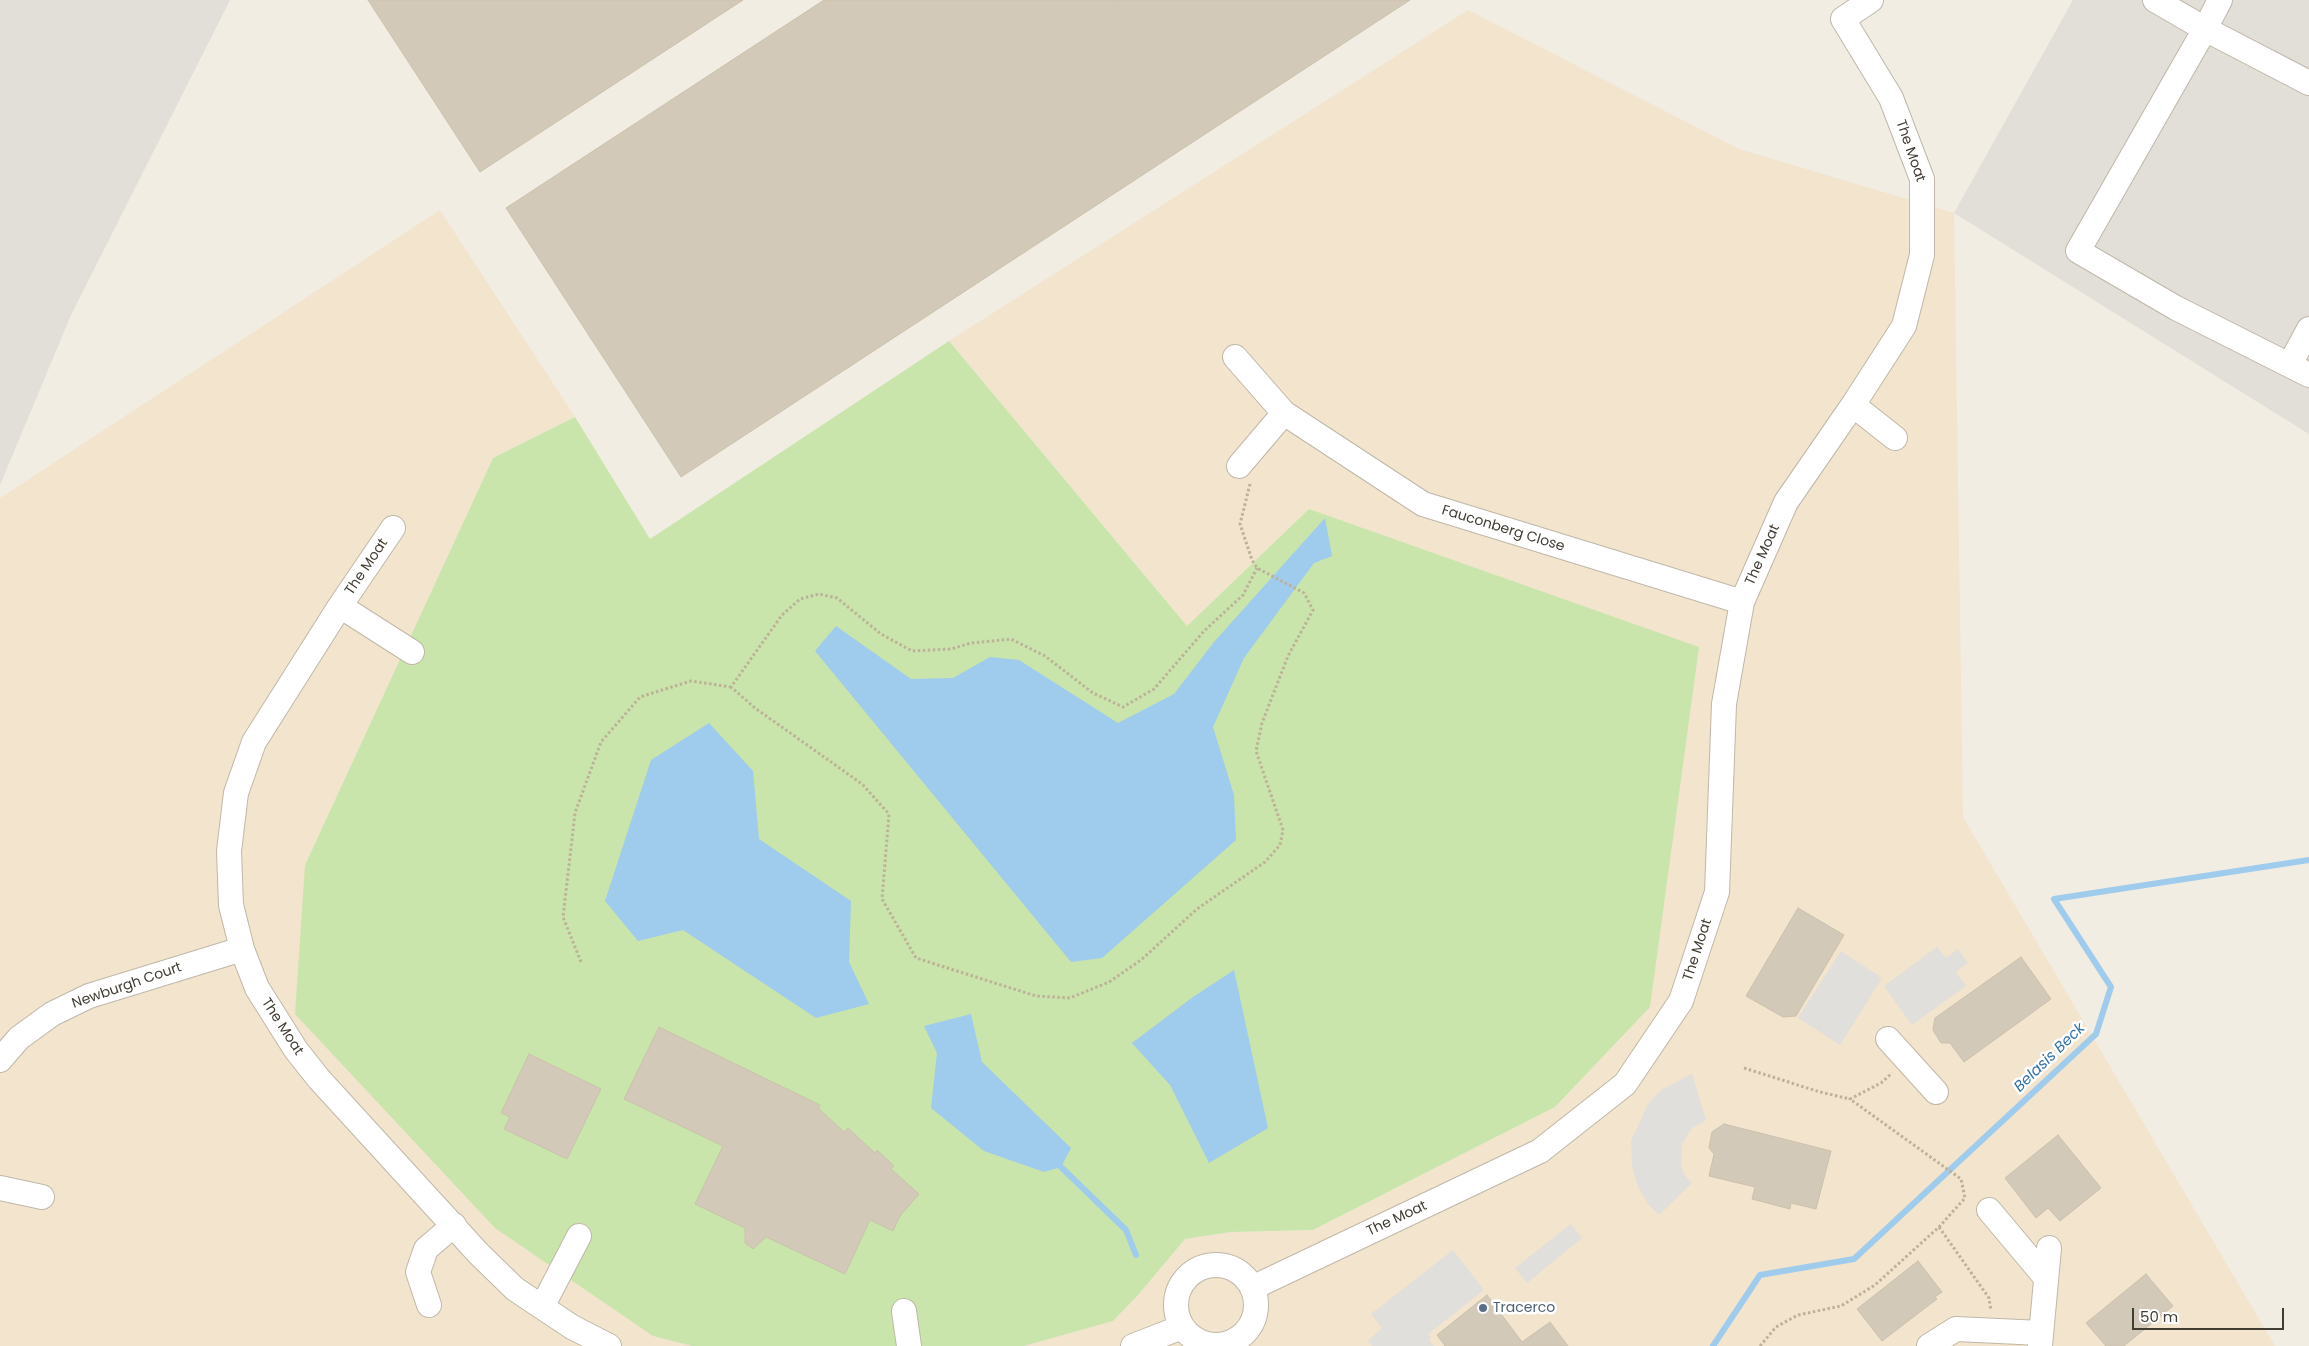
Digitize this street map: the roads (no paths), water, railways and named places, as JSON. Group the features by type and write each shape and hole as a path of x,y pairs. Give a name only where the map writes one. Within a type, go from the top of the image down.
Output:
{"street":[{"name":"The Moat","path":"1252,1288 1540,1151 1625,1084 1681,1001 1717,892 1724,704 1742,602 1786,502 1853,405 1904,326 1922,255 1922,179 1891,98 1843,19 1871,0"},
{"path":"2155,0 2205,29 2309,83"},
{"path":"2220,0 2078,252 2176,308 2300,369 2309,329"},
{"name":"Fauconberg Close","path":"1235,357 1284,413 1423,504 1742,602"},
{"path":"1853,405 1894,438"},
{"path":"1239,466 1284,413"},
{"name":"The Moat","path":"393,528 340,606 254,742 236,793 229,851 231,905 242,949 258,988 296,1050 319,1079 479,1254 515,1289 572,1326 609,1346"},
{"name":"The Moat","path":"340,606 412,652"},
{"name":"Newburgh Court","path":"0,1060 19,1038 52,1014 89,996 242,949"},
{"path":"1888,1039 1936,1092"},
{"path":"0,1188 42,1197"},
{"path":"1989,1210 2046,1278"},
{"path":"430,1305 418,1272 426,1249 454,1225"},
{"path":"542,1307 579,1236"},
{"path":"1929,1346 1956,1329 1994,1331 2040,1340 2049,1248"},
{"path":"1218,1264 1238,1272 1252,1288 1256,1308 1250,1326 1238,1343 1216,1345 1196,1341 1182,1327 1175,1306 1180,1285 1196,1270 1218,1264"},
{"path":"904,1311 908,1346"},
{"path":"1133,1346 1182,1327"}],"water":[{"path":"1325,518 1332,556 1314,563 1244,658 1213,727 1234,795 1236,840 1102,958 1071,962 815,651 836,626 911,679 953,678 990,657 1019,660 1118,723 1174,694 1214,642"},
{"path":"709,723 753,771 759,839 851,901 849,962 869,1004 816,1018 683,930 638,941 605,901 651,760"},
{"path":"1234,970 1268,1128 1209,1163 1170,1085 1132,1043 1193,997"},
{"path":"971,1014 982,1062 1071,1148 1061,1167 1044,1172 984,1151 931,1108 937,1053 924,1026"}],"waterway":[{"name":"Belasis Beck","path":"1713,1346 1760,1275 1854,1259 2096,1034 2111,987 2054,899 2309,860"},
{"name":"Belasis Beck","path":"1061,1167 1126,1230 1136,1255"}],"place":[{"name":"Tracerco","path":"1483,1308"}]}
